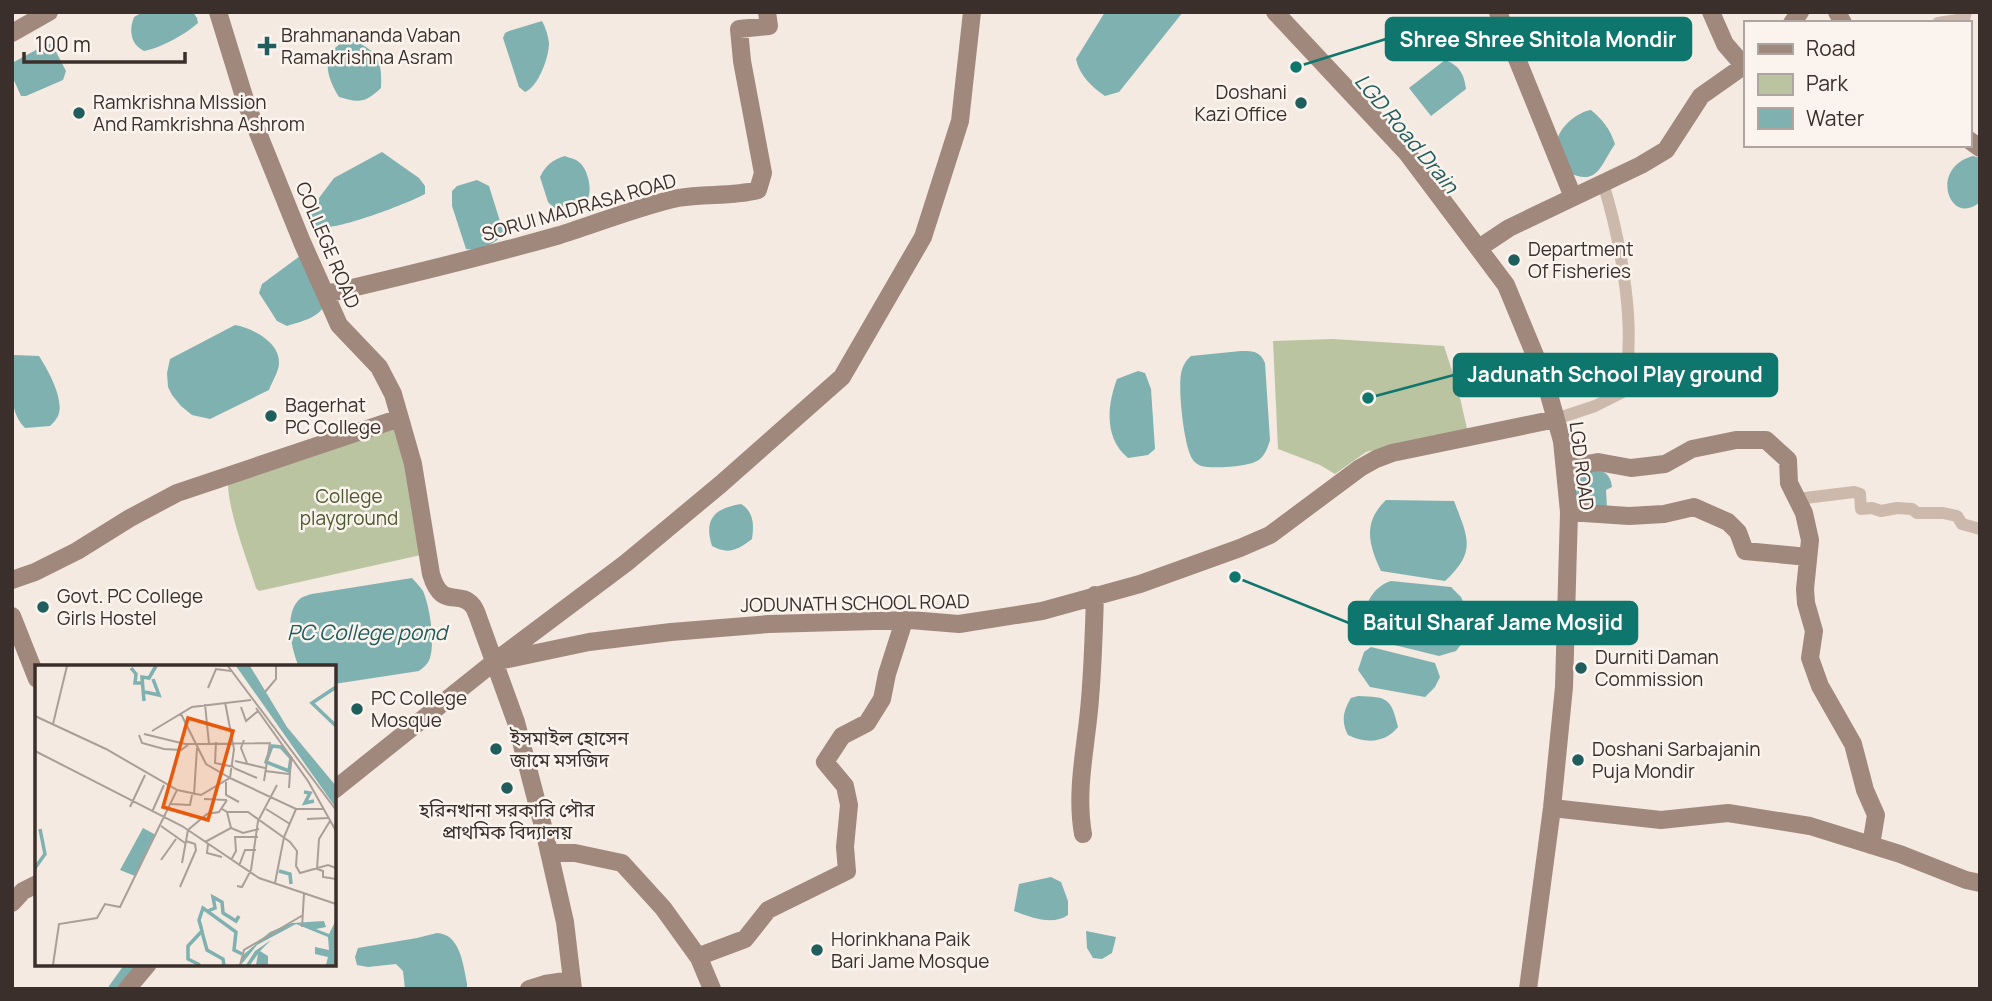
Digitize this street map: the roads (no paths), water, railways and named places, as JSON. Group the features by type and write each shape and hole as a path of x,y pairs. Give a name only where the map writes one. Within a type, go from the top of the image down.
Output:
{"street":[{"path":"12,33 49,12"},
{"name":"COLLEGE ROAD","path":"218,12 246,103 339,325 379,367 388,383 413,464 431,574 436,588 442,595 467,601 474,606 494,662"},
{"name":"SORUI MADRASA ROAD","path":"326,293 507,250 679,198 743,194 758,190 763,173 742,61 739,29 769,26 767,12"},
{"path":"336,788 494,662 626,563 721,484 842,377 923,237 960,121 972,12"},
{"name":"LGD ROAD","path":"1275,12 1407,153 1506,285 1544,377 1562,441 1569,512 1563,687 1552,808 1528,989"},
{"path":"1499,12 1573,197"},
{"path":"1711,12 1725,44 1744,64"},
{"path":"1951,21 1964,19 1966,12"},
{"path":"1479,248 1509,228 1641,165 1666,150 1701,96 1744,66"},
{"path":"1556,419 1621,393 1625,380 1629,338 1626,299 1615,226 1602,183"},
{"path":"12,580 77,551 177,493 400,418"},
{"name":"JODUNATH SCHOOL ROAD","path":"494,662 589,642 671,632 769,624 904,621 959,624 1042,611 1140,584 1270,535 1376,458 1556,419"},
{"path":"1565,468 1598,462 1631,468 1665,464 1692,449 1736,440 1766,440 1788,460 1789,483 1804,513 1810,540 1805,589 1814,631 1810,658 1820,686 1853,744 1865,790 1876,815 1871,845"},
{"path":"1797,499 1854,492 1860,494 1861,509 1881,511 1897,508 1912,509 1917,513 1943,513 1957,516 1962,524 1980,529"},
{"path":"1569,512 1629,516 1664,514 1694,507 1728,522 1738,533 1745,551 1808,557"},
{"path":"1083,834 1080,816 1090,701 1095,595"},
{"path":"12,616 35,674"},
{"path":"705,954 745,939 768,910 847,871 845,847 849,805 845,786 825,762 842,736 867,723 882,699 904,621"},
{"path":"494,662 516,722 549,853 565,922 572,984 545,984 529,989"},
{"path":"1552,808 1661,820 1728,813 1810,826 1980,883"},
{"path":"549,853 575,853 622,863 663,908 699,958 712,989"},
{"path":"12,903 23,891 35,885"},
{"path":"127,989 146,966"}],"water":[{"path":"143,12 193,12 198,23 173,40 144,51 133,41 131,32 134,17"},
{"path":"1105,12 1183,12 1119,92 1105,96 1087,80 1076,59"},
{"path":"542,21 549,43 547,56 538,78 525,92 519,87 503,38 509,31"},
{"path":"357,42 371,50 378,60 381,88 366,99 357,101 339,97 331,81 328,65 329,53 341,43"},
{"path":"47,44 52,44 66,71 63,80 21,96 12,76 12,63"},
{"path":"1445,60 1460,71 1466,89 1431,116 1409,88"},
{"path":"1591,110 1606,125 1615,144 1597,172 1592,176 1577,176 1567,172 1558,152 1558,139 1568,122"},
{"path":"382,152 419,178 425,186 425,194 356,221 328,227 315,224 310,210 334,178"},
{"path":"565,156 577,160 583,166 589,181 589,196 581,204 554,208 548,202 540,177 550,163"},
{"path":"1973,156 1980,158 1980,202 1969,208 1960,207 1948,193 1948,183 1951,172 1959,162"},
{"path":"477,180 489,186 504,234 486,246 466,249 452,206 452,191 457,186"},
{"path":"300,256 325,304 314,316 287,326 277,321 259,293 262,284"},
{"path":"235,325 264,337 275,349 279,366 269,390 210,419 192,415 181,406 168,387 170,359"},
{"path":"1256,352 1265,363 1270,440 1265,453 1256,462 1241,466 1201,466 1190,454 1184,432 1180,392 1182,369 1191,356"},
{"path":"14,355 39,356 51,377 60,409 50,426 25,428 19,421 12,394"},
{"path":"1138,371 1145,373 1151,389 1155,449 1148,455 1128,458 1120,450 1111,431 1111,400 1117,379"},
{"path":"1581,470 1602,471 1609,476 1612,487 1606,490 1607,508 1575,505 1572,478"},
{"path":"1386,500 1454,501 1467,544 1462,561 1445,581 1381,571 1373,552 1370,534 1373,517"},
{"path":"741,504 752,519 752,539 733,550 712,546 709,528 714,516 725,508"},
{"name":"PC College pond","path":"412,578 423,591 430,615 431,651 427,664 419,671 336,684 336,665 298,665 291,641 290,621 295,604 311,594"},
{"path":"1391,581 1451,587 1461,597 1470,617 1470,633 1456,651 1439,656 1374,640 1366,624 1368,603 1379,587"},
{"path":"1371,647 1435,663 1440,677 1435,687 1425,697 1370,687 1358,670 1364,652"},
{"path":"1358,696 1387,701 1398,727 1387,736 1375,740 1362,740 1348,735 1344,726 1345,712 1351,698"},
{"path":"1051,877 1061,882 1068,901 1068,915 1048,920 1014,911 1019,884"},
{"path":"1086,931 1116,937 1112,953 1102,959 1093,958 1087,948"},
{"path":"437,933 445,935 456,944 462,959 467,989 405,989 403,971 396,964 368,967 357,965 355,957 358,948"}],"waterway":[{"path":"113,989 130,966"}],"place":[{"name":"Brahmananda Vaban Ramakrishna Asram","path":"267,46"},
{"name":"Shree Shree Shitola Mondir","path":"1296,67"},
{"name":"Doshani Kazi Office","path":"1301,103"},
{"name":"Ramkrishna MIssion And Ramkrishna Ashrom","path":"79,113"},
{"name":"Department Of Fisheries","path":"1514,260"},
{"name":"Jadunath School Play ground","path":"1368,398"},
{"name":"Bagerhat PC College","path":"271,416"},
{"name":"Baitul Sharaf Jame Mosjid","path":"1235,577"},
{"name":"Govt. PC College Girls Hostel","path":"43,607"},
{"name":"Durniti Daman Commission","path":"1581,668"},
{"name":"PC College Mosque","path":"357,709"},
{"name":"ইসমাইল হোসেন জামে মসজিদ","path":"496,749"},
{"name":"Doshani Sarbajanin Puja Mondir","path":"1578,760"},
{"name":"হরিনখানা সরকারি পৌর প্রাথমিক বিদ্যালয়","path":"507,788"},
{"name":"Horinkhana Paik Bari Jame Mosque","path":"817,950"}],"water label":[{"name":"LGD Road Drain","path":"1407,133"}],"park label":[{"name":"College playground","path":"349,507"}]}
